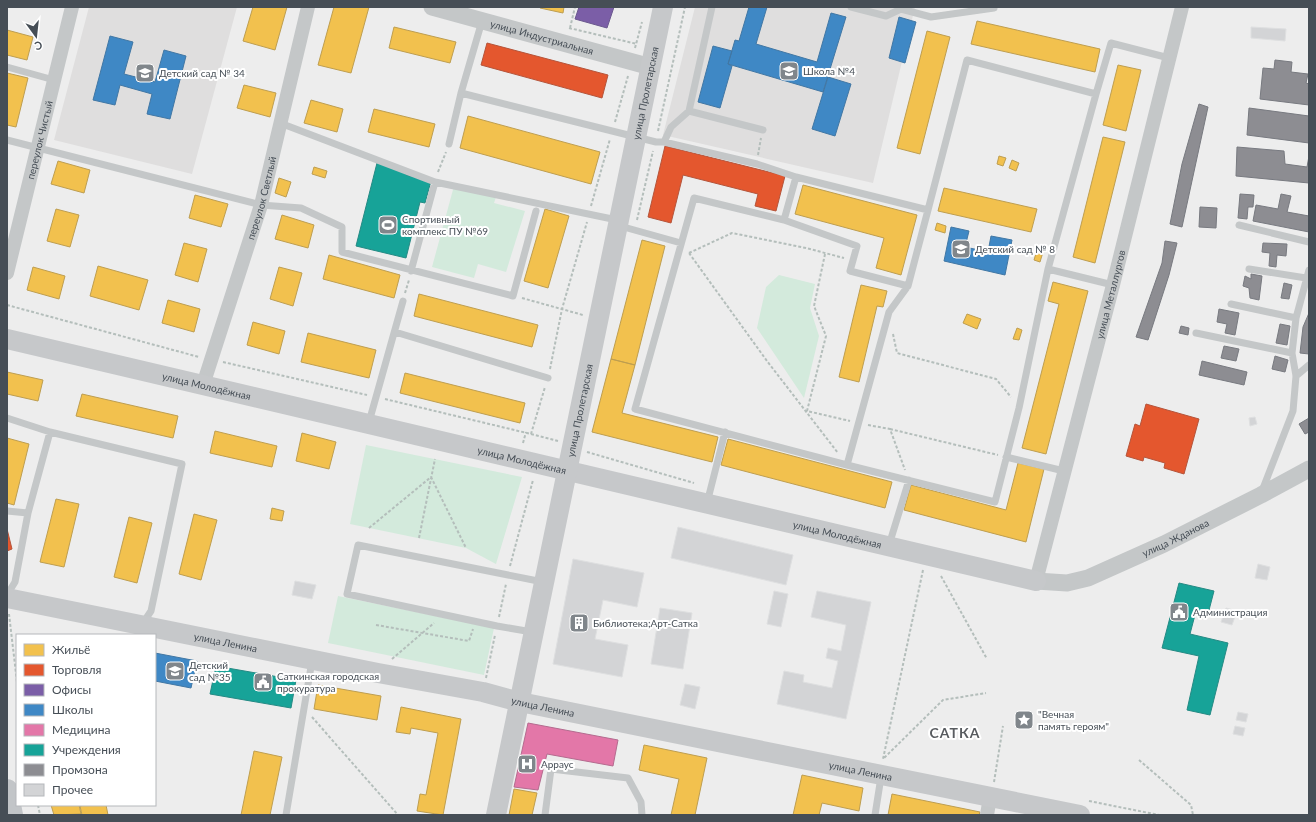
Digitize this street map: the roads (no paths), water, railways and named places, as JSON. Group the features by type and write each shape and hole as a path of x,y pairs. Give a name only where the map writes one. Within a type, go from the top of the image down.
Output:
{"main road":[{"name":"улица Пролетарская","path":"496,815 599,319 646,139 651,67 663,7"},
{"name":"улица Молодёжная","path":"7,339 568,471 709,496 888,546 1036,581"},
{"name":"улица Ленина","path":"8,601 141,625 378,673 483,692 520,702 1080,815"},
{"path":"7,790 12,815"}],"street":[{"name":"переулок Чистый","path":"7,273 72,7"},
{"name":"переулок Светлый","path":"204,385 261,205 308,7"},
{"name":"улица Индустриальная","path":"432,7 568,43 651,67"},
{"name":"улица Металлургов","path":"1036,581 1113,285 1182,7"},
{"name":"улица Жданова","path":"1036,581 1067,583 1088,578 1164,544 1309,469"}],"lane":[{"path":"664,142 671,127 689,111 712,7"},
{"path":"851,7 886,16 901,9 931,17 994,8"},
{"path":"449,144 461,93 482,21"},
{"path":"908,286 850,271 857,246 784,220 694,198 635,409 995,502 1019,408 1048,269 1111,43 1169,58"},
{"path":"847,465 889,312 908,286 967,60 1096,94"},
{"path":"7,67 54,80"},
{"path":"461,93 612,131 757,164 796,177 928,210"},
{"path":"689,111 763,130"},
{"path":"280,123 435,182 589,214 681,243"},
{"path":"7,140 261,205 301,208 342,227 342,252 411,271 513,296 536,210"},
{"path":"784,220 796,177"},
{"path":"411,271 435,182"},
{"path":"1239,225 1309,242"},
{"path":"1048,269 1113,285"},
{"path":"1249,269 1306,278"},
{"path":"1261,495 1294,411 1296,376 1292,353 1296,318 1309,270"},
{"path":"369,424 375,397 403,301"},
{"path":"1231,304 1296,318"},
{"path":"395,332 548,378"},
{"path":"1196,333 1292,353"},
{"path":"1296,376 1309,365"},
{"path":"7,418 50,432 182,464 151,611 141,625"},
{"path":"8,601 15,582 28,513 50,432"},
{"path":"709,496 725,432"},
{"path":"1006,457 1064,471"},
{"path":"888,546 909,480"},
{"path":"7,511 28,513"},
{"path":"534,632 497,626 347,594 358,545 544,583"},
{"path":"286,815 312,659"},
{"path":"545,815 551,769 628,778 641,802 642,815"},
{"path":"875,815 882,775"}],"place":[{"name":"Школа №4","path":"789,71"},
{"name":"Детский сад № 34","path":"145,73"},
{"name":"Спортивный комплекс ПУ №69","path":"388,225"},
{"name":"Детский сад № 8","path":"961,249"},
{"name":"Администрация","path":"1179,612"},
{"name":"Библиотека;Арт-Сатка","path":"579,623"},
{"name":"Детский сад №35","path":"175,671"},
{"name":"Саткинская городская прокуратура","path":"263,682"},
{"name":"\"Вечная память героям\"","path":"1024,720"},
{"name":"Арраус","path":"527,764"}],"district":[{"name":"САТКА","path":"955,733"}]}
